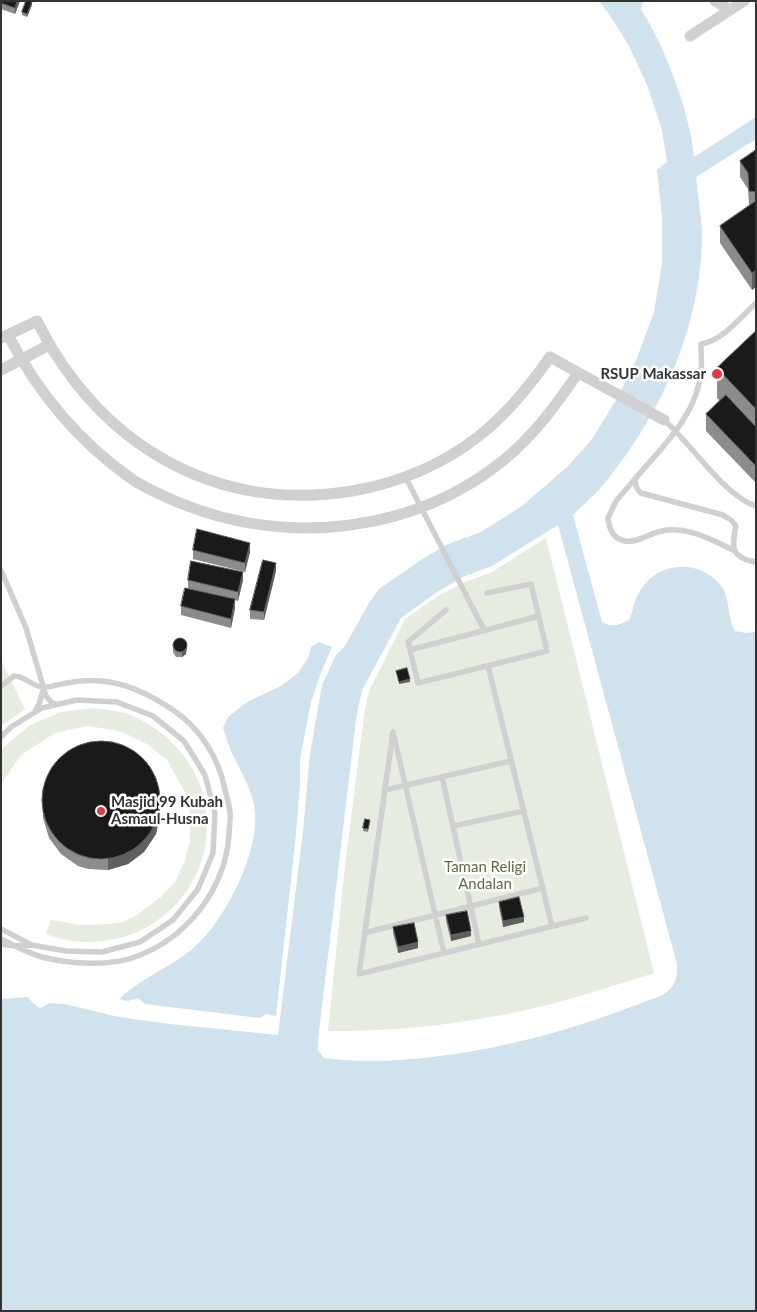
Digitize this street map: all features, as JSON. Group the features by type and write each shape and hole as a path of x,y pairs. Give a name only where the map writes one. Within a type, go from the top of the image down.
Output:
{"street":[{"path":"690,36 744,1"},
{"path":"717,2 730,10"},
{"path":"578,373 552,411 504,459 453,493 421,508 363,523 336,527 306,528 264,526 218,516 192,508 164,496 131,478 98,454 70,426 44,394 5,336 37,321 63,368 90,401 118,428 158,457 197,476 241,489 289,496 328,495 369,488 406,478 445,459 478,437 502,416 527,389 550,358 578,373 606,388 664,420"},
{"path":"1,370 49,345"}],"lane":[{"path":"756,303 710,343 701,344 701,372 694,398 686,416 616,501 608,518 612,533 623,541 631,541 659,531 678,531 697,534 711,539 735,551 744,558 756,562"},
{"path":"664,420 676,430 738,498 756,506"},
{"path":"406,478 484,630"},
{"path":"635,478 636,488 641,493 722,515 731,520 736,526 732,540 735,551"},
{"path":"1,570 26,628 46,696 52,703 58,704"},
{"path":"446,610 408,642 418,684 547,650 531,584 488,594"},
{"path":"410,650 539,616"},
{"path":"488,666 552,926"},
{"path":"1,686 14,676 21,676 32,684 43,688 69,682 100,681 125,685 155,697 182,716 204,740 222,775 230,814 228,849 219,880 197,916 165,942 132,958 95,964 46,958 1,939"},
{"path":"32,684 39,696 39,704"},
{"path":"46,696 48,689 54,685"},
{"path":"33,714 39,704 43,688"},
{"path":"1,737 11,727 42,708 78,700 117,702 153,716 184,741 205,775 215,813 212,852 198,890 173,920 140,942 102,952 66,951 32,945 14,946 1,944"},
{"path":"444,953 393,732 359,974 586,918"},
{"path":"385,790 511,761"},
{"path":"442,777 479,944"},
{"path":"453,826 524,811"},
{"path":"364,934 543,888"},
{"path":"1,929 32,945"}],"green space":[{"name":"Taman Religi Andalan","path":"546,538 654,973 555,1003 499,1016 414,1028 328,1031 345,865 365,708 369,691 405,619 438,596 465,582 492,572"},
{"path":"1,660 25,709 1,726"},
{"path":"94,708 131,715 155,728 175,745 191,766 203,793 207,835 203,857 195,877 183,896 168,912 151,925 131,934 109,940 85,942 62,939 46,934 51,920 80,925 110,924 123,922 137,915 161,897 175,882 185,860 190,840 190,815 187,796 167,760 147,744 120,731 87,726 55,733 21,755 1,784 1,751 30,725 61,712"}],"water":[{"path":"599,1 643,1 641,10 659,41 682,102 688,122 694,157 756,117 756,139 696,177 702,233 700,267 695,300 687,333 662,395 627,453 603,485 573,515 602,622 616,625 629,620 638,594 648,581 657,573 680,567 703,571 722,587 735,631 746,633 756,630 756,1311 1,1311 1,999 28,997 40,1008 50,1003 65,1004 119,1017 278,1035 303,831 310,754 322,685 336,655 345,646 379,589 448,544 481,532 522,506 568,466 592,439 618,397 637,358 654,312 662,264 662,216 657,170 667,162 662,130 647,85 629,46","holes":["558,525 677,964 675,982 663,995 606,1016 542,1036 480,1050 416,1059 384,1061 324,1058 318,1050 356,719 362,690 401,618 437,592 463,577 492,566"]},
{"path":"319,642 332,647 311,702 300,759 295,844 276,1016 266,1014 260,1018 145,1004 138,998 128,1001 119,999 136,985 191,950 204,938 228,904 247,863 253,842 255,823 254,805 250,791 223,728 228,717 247,702 281,686 298,673 308,658 311,647"}],"building":[{"path":"1,1 17,1 15,8 1,3"},
{"path":"26,1 32,2 27,14 22,12"},
{"path":"756,150 756,192 749,191 748,173 740,161"},
{"path":"756,201 756,270 752,273 720,226"},
{"path":"756,331 756,409 717,368"},
{"path":"726,395 756,427 756,466 706,414"},
{"path":"197,529 250,543 245,563 193,550"},
{"path":"263,560 276,563 264,612 250,610"},
{"path":"191,561 243,572 238,592 188,580"},
{"path":"185,588 235,599 231,619 181,606"},
{"path":"177,638 183,638 187,645 183,652 177,652 173,648 173,642"},
{"path":"407,668 410,679 399,682 396,671"},
{"name":"Masjid 99 Kubah Asmaul-Husna","path":"101,741 123,746 134,751 150,767 155,778 160,800 155,822 150,833 134,849 123,854 101,859 79,854 68,849 52,833 47,822 42,800 47,778 52,767 68,751 79,746"},
{"path":"365,819 370,820 368,829 363,828"},
{"path":"519,897 524,917 503,921 499,902"},
{"path":"467,911 471,931 451,935 446,915"},
{"path":"414,923 418,942 398,947 393,927"}],"place":[{"name":"RSUP Makassar","path":"717,374"},
{"name":"Masjid 99 Kubah Asmaul-Husna","path":"101,811"}]}
